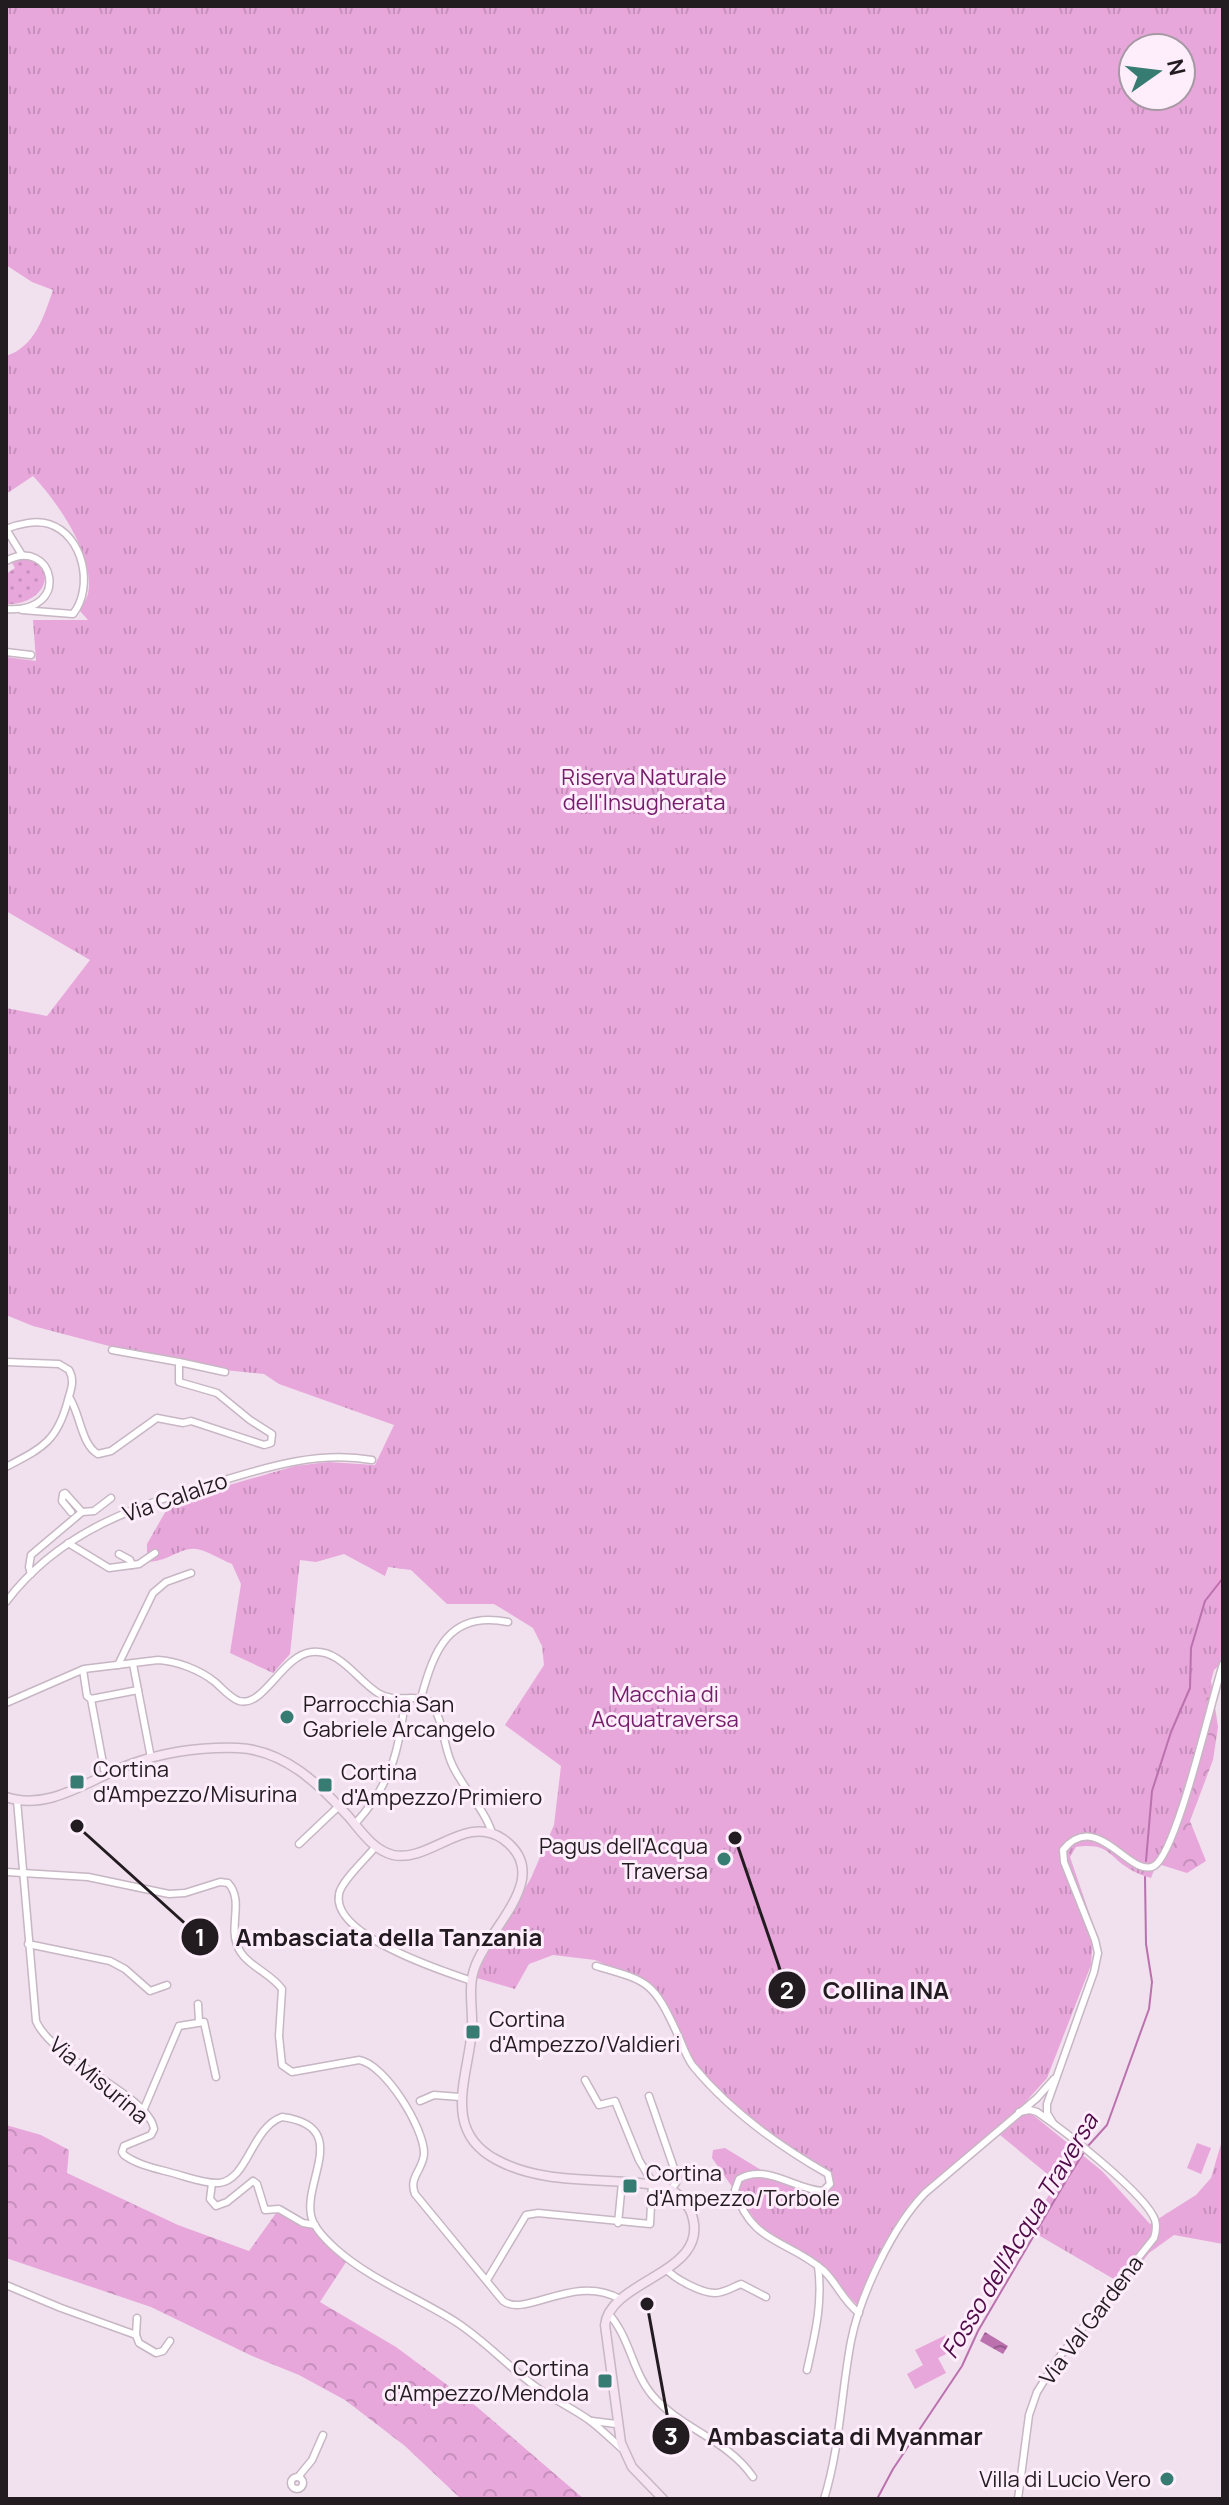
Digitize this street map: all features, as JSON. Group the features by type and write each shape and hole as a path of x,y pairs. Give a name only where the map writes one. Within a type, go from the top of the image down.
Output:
{"street":[{"path":"6,609 73,614 83,596 83,568 74,547 54,526 41,523 6,529 22,555"},
{"path":"6,561 22,555 34,557 40,561 50,580 42,600 22,610"},
{"path":"6,652 31,655"},
{"path":"112,1350 225,1372"},
{"path":"6,1362 56,1364 67,1367 73,1378 61,1423 50,1440 39,1450 6,1467"},
{"path":"69,1397 90,1448 98,1454 111,1451 157,1418 183,1423 191,1421 264,1445 271,1443 272,1434 217,1393 179,1382 179,1362"},
{"name":"Via Calalzo","path":"6,1602 31,1574 68,1543 124,1511 258,1470 314,1458 372,1460"},
{"path":"71,1512 62,1501 65,1493 82,1512"},
{"path":"31,1574 31,1555 82,1512 94,1511 111,1498"},
{"path":"68,1543 104,1567 143,1562 155,1553"},
{"path":"119,1554 130,1560 132,1565"},
{"path":"118,1665 153,1593 166,1582 191,1573"},
{"path":"421,1698 441,1644 450,1634 464,1624 479,1619 508,1622"},
{"path":"6,1703 83,1670 158,1660 205,1675 237,1701 247,1701 258,1696 293,1659 310,1652 324,1653 340,1660 380,1694 405,1700 421,1698 435,1708 452,1765 492,1833"},
{"path":"133,1664 151,1758"},
{"path":"1053,2123 1047,2107 1054,2079 1094,1972 1098,1953 1062,1853 1072,1842 1090,1838 1109,1844 1142,1868 1153,1867 1176,1824 1223,1664"},
{"path":"83,1670 105,1774"},
{"path":"91,1699 138,1690"},
{"path":"355,1824 374,1801 392,1770 400,1741 405,1700"},
{"path":"6,1797 17,1800 49,1799 151,1758 214,1748 258,1751 307,1776 376,1846 389,1853 402,1855 470,1833 492,1833 505,1840 523,1865 523,1879 513,1903 479,1958 472,1981 471,2031 460,2097 464,2120 471,2137 495,2160 540,2175 671,2189 687,2205 694,2228 685,2253 620,2299 608,2313 605,2330 616,2424 623,2450 637,2473 663,2499"},
{"name":"Via Misurina","path":"17,1800 35,2012 42,2031 59,2048 143,2111 153,2123 153,2132 124,2146 124,2155 143,2165 212,2183"},
{"path":"299,1844 339,1806"},
{"path":"376,1846 340,1890 339,1902 344,1914 360,1931 384,1946 472,1981"},
{"path":"6,1872 88,1877 169,1894 185,1893 220,1882 229,1884 235,1899 233,1924 237,1946 283,1991 279,2024 282,2065 292,2072 359,2060 379,2069 407,2109 422,2144 424,2159 412,2185 415,2194 503,2301 514,2306 525,2306 577,2290 597,2290 620,2299"},
{"path":"28,1944 110,1961 125,1969 150,1991 167,1985"},
{"path":"596,1966 629,1975 649,1985 667,2012 690,2063 721,2096 793,2155 828,2174 830,2184 823,2191 808,2189 784,2178 755,2174 741,2177 735,2185 742,2209 752,2224 818,2266 859,2313"},
{"path":"198,2004 199,2021"},
{"path":"143,2111 176,2028 199,2021 204,2023 216,2077"},
{"path":"824,2499 834,2458 851,2338 886,2249 914,2205 938,2180 1037,2098 1054,2079"},
{"path":"487,2280 522,2220 529,2214 650,2224 653,2185 639,2160 616,2103 613,2100 599,2105 585,2080"},
{"path":"420,2101 434,2095 460,2097"},
{"path":"649,2096 677,2177 671,2189"},
{"path":"1019,2112 1032,2110 1053,2123"},
{"path":"315,2225 303,2223 279,2209 265,2210 257,2184 253,2181 224,2204 213,2204 210,2199 212,2183 222,2183 233,2177 259,2135 270,2123 282,2117 298,2121 315,2134 321,2149 321,2161 310,2215 334,2247 360,2268 465,2328 527,2380 589,2420 623,2450"},
{"name":"Via Val Gardena","path":"1018,2499 1029,2415 1037,2392 1057,2360 1154,2238 1156,2224 1151,2213 1086,2150 1053,2123"},
{"path":"618,2223 622,2183"},
{"path":"807,2370 821,2298 818,2266"},
{"path":"666,2269 673,2276 708,2291 721,2292 741,2284 751,2292 766,2297"},
{"path":"6,2285 136,2335"},
{"path":"608,2313 621,2331 653,2397 677,2417 737,2456 753,2477"},
{"path":"137,2318 139,2343 156,2353 163,2351 170,2341"},
{"path":"589,2420 616,2424"},
{"path":"291,2497 293,2488 303,2484 298,2477 312,2460 323,2435"}],"green space":[{"name":"Riserva Naturale dell'Insugherata","path":"6,6 1223,6 1223,1657 1214,1670 1175,1816 1151,1878 1133,1871 1096,1847 1076,1847 1070,1857 1094,1927 1091,1965 1047,2078 1022,2106 1102,2171 1150,2224 1196,2195 1211,2178 1223,2137 1223,2244 1174,2235 1149,2253 1124,2285 1028,2229 1057,2182 994,2130 910,2203 884,2246 857,2305 823,2268 763,2231 712,2158 713,2150 725,2148 784,2184 816,2195 829,2188 829,2174 795,2158 710,2085 694,2064 647,1982 595,1960 553,1955 529,1964 515,1989 477,1978 477,1972 531,1878 554,1825 561,1766 505,1725 544,1665 542,1646 533,1628 494,1604 447,1604 411,1570 388,1567 385,1576 344,1554 316,1562 300,1560 290,1654 273,1673 230,1653 241,1584 232,1564 196,1549 147,1562 147,1544 171,1502 295,1466 328,1462 375,1465 394,1425 279,1384 264,1374 185,1366 33,1326 6,1315 6,1008 47,1016 90,960 6,911 6,657 36,661 33,620 88,620 80,611 88,594 86,563 63,515 33,476 6,494 6,356 16,352 31,338 42,320 53,290 32,282 6,265"},
{"path":"22,559 42,568 44,583 31,598 6,604 6,574 15,568 12,563"},
{"path":"1210,1674 1218,1727 1213,1760 1190,1821 1206,1861 1187,1873 1142,1859"},
{"path":"6,2125 41,2135 69,2150 67,2173 178,2225 249,2251 279,2209 315,2225 348,2259 320,2302 396,2347 477,2407 584,2499 461,2499 405,2446 345,2400 299,2375 151,2307 6,2258"},
{"path":"1197,2143 1211,2148 1201,2174 1187,2168"},
{"path":"946,2335 954,2350 938,2358 946,2373 915,2389 907,2374 923,2365 915,2350"}],"water":[{"path":"985,2332 1008,2346 1003,2354 980,2341"}],"waterway":[{"name":"Fosso dell'Acqua Traversa","path":"1146,1861 1152,1791 1171,1732 1190,1688 1191,1648 1205,1601 1223,1578"},
{"name":"Fosso dell'Acqua Traversa","path":"877,2499 893,2469 962,2366 978,2331 1067,2179 1088,2146 1107,2125 1149,2009 1152,1982 1146,1944 1145,1877"}],"place":[{"name":"Parrocchia San Gabriele Arcangelo","path":"287,1717"},
{"name":"Cortina d'Ampezzo/Misurina","path":"77,1782"},
{"name":"Cortina d'Ampezzo/Primiero","path":"325,1785"},
{"name":"Ambasciata della Tanzania","path":"77,1826"},
{"name":"Collina INA","path":"735,1838"},
{"name":"Pagus dell'Acqua Traversa","path":"724,1859"},
{"name":"Cortina d'Ampezzo/Valdieri","path":"473,2032"},
{"name":"Cortina d'Ampezzo/Torbole","path":"630,2186"},
{"name":"Ambasciata di Myanmar","path":"647,2304"},
{"name":"Cortina d'Ampezzo/Mendola","path":"605,2381"},
{"name":"Villa di Lucio Vero","path":"1167,2479"}],"park label":[{"name":"Macchia di Acquatraversa","path":"665,1706"}]}
